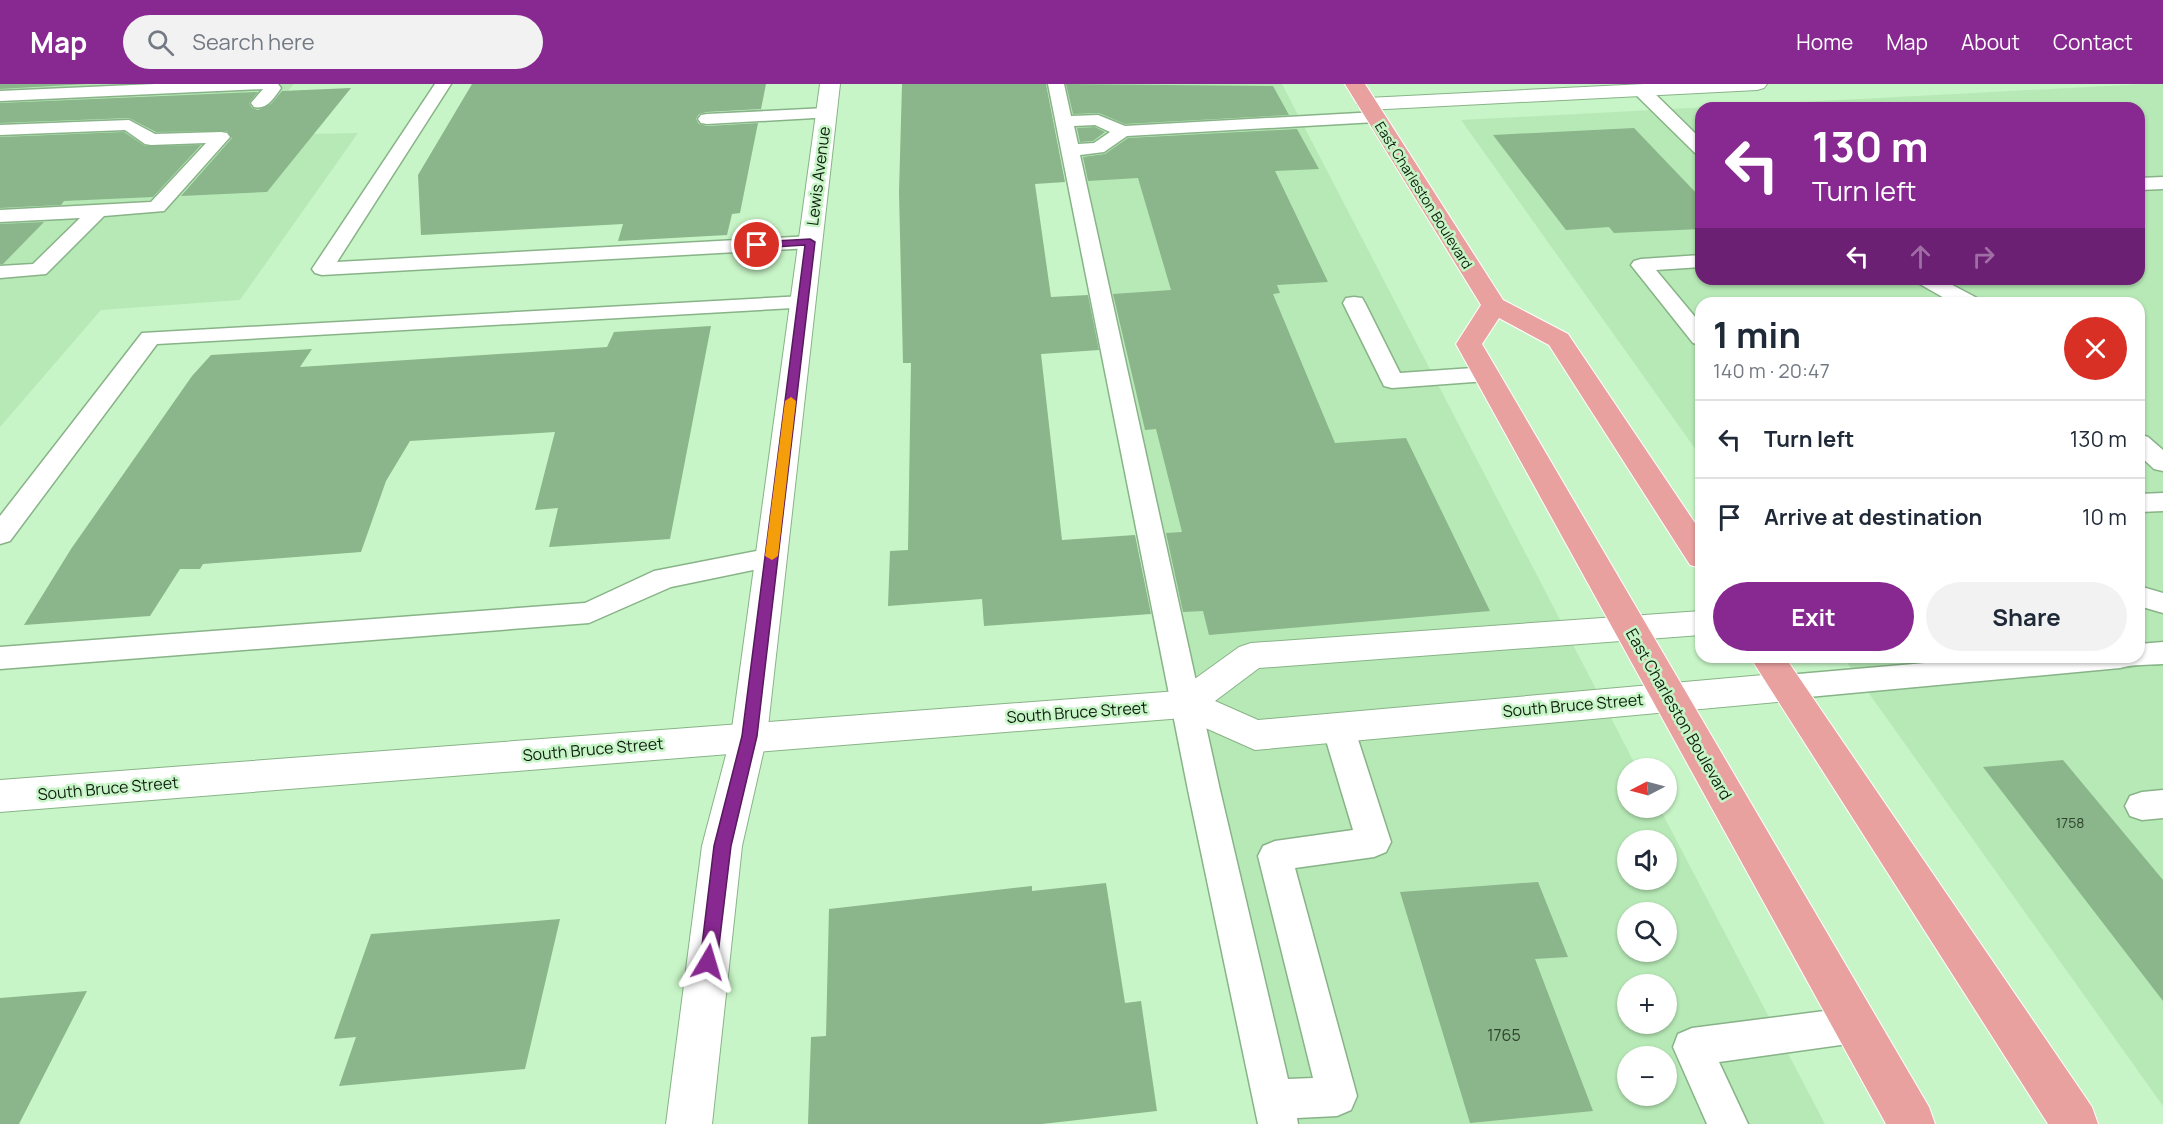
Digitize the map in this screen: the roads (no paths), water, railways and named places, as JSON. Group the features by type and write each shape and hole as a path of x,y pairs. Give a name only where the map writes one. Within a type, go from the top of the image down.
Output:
{"main road":[{"name":"East Charleston Boulevard","path":"1355,84 1494,305 1559,340 1695,548"},
{"name":"East Charleston Boulevard","path":"1494,305 1469,344 1912,1124"},
{"path":"1777,672 2075,1124"}],"street":[{"path":"1371,110 1700,85 1757,84"},
{"name":"Lewis Avenue","path":"688,1124 722,846 749,736 828,99"},
{"path":"1186,704 1251,656 1695,623"},
{"name":"South Bruce Street","path":"0,796 749,736 1186,704 1255,735 1670,696 1777,672"}],"lane":[{"path":"0,96 266,84 273,88 260,103"},
{"path":"443,84 322,269 810,242"},
{"path":"1056,84 1186,704 1275,1112 1337,1096 1275,856 1374,842 1338,727"},
{"path":"1641,90 1695,142"},
{"path":"707,119 828,99"},
{"path":"1063,121 1098,120 1123,131 1371,110"},
{"path":"0,130 129,125 151,140 221,137 157,207 0,216"},
{"path":"1070,150 1098,148 1123,131"},
{"path":"2145,184 2163,183"},
{"path":"0,273 39,270 98,211"},
{"path":"1695,261 1641,265 1695,326"},
{"path":"1936,285 1958,297"},
{"path":"0,535 150,338 803,302"},
{"path":"1354,303 1392,381 1487,374"},
{"path":"2145,447 2163,463"},
{"path":"2145,503 2163,502"},
{"path":"0,658 589,613 664,578 772,557"},
{"path":"2145,598 2163,603"},
{"path":"2145,654 2163,653"},
{"path":"1777,672 1983,663"},
{"path":"1728,1124 1692,1047 1855,1025"}]}
